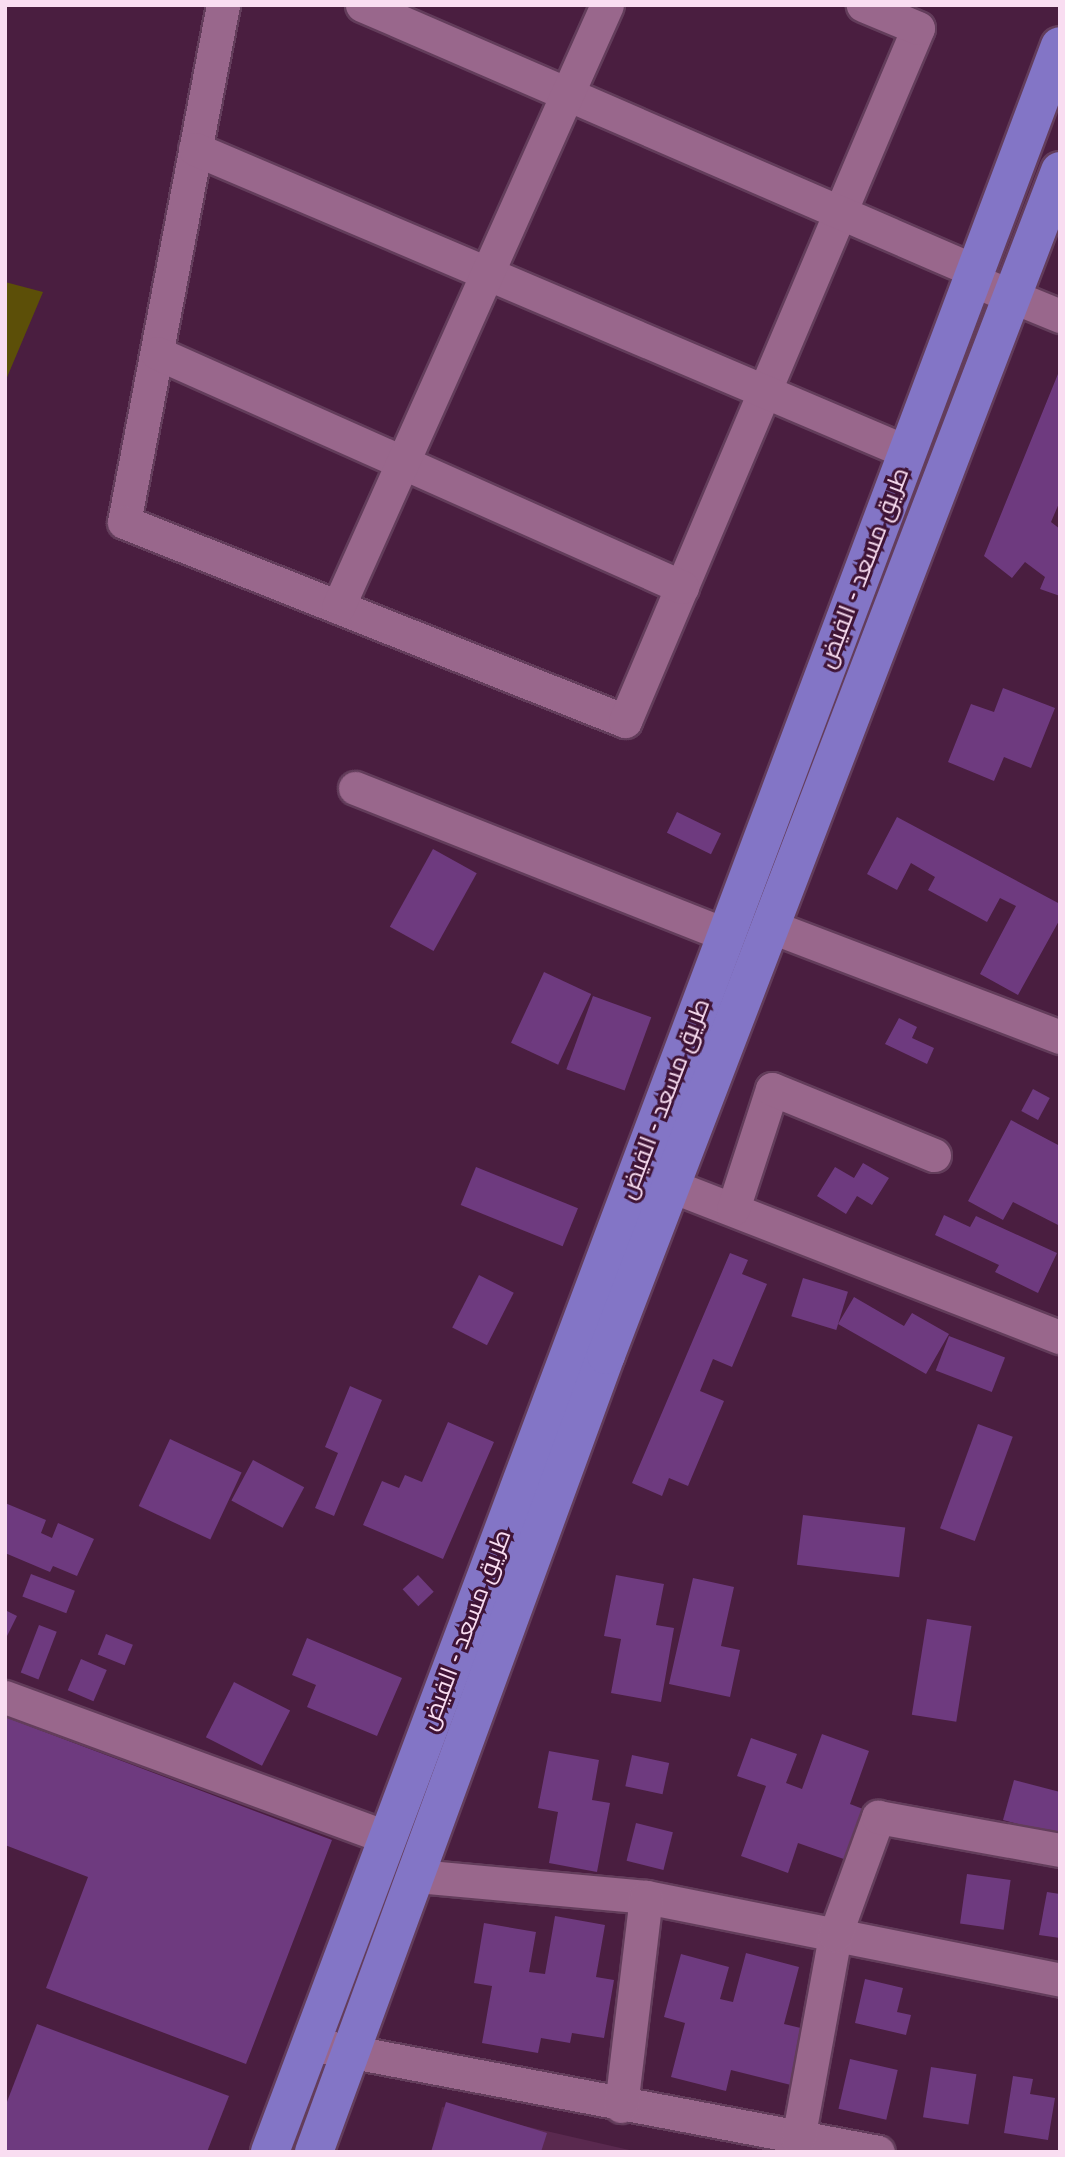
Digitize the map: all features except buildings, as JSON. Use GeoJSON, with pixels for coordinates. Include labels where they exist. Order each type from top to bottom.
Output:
{"type":"FeatureCollection","features":[{"type":"Feature","properties":{"kind":"main road","name":"طريق مسعد - الفيض"},"geometry":{"type":"LineString","coordinates":[[270,2152],[1060,46]]}},
{"type":"Feature","properties":{"kind":"main road","name":"طريق مسعد - الفيض"},"geometry":{"type":"LineString","coordinates":[[314,2152],[672,1186],[1060,171]]}},
{"type":"Feature","properties":{"kind":"street"},"geometry":{"type":"LineString","coordinates":[[223,5],[124,522],[625,721],[918,28],[863,5]]}},
{"type":"Feature","properties":{"kind":"street"},"geometry":{"type":"LineString","coordinates":[[362,5],[840,213],[974,276],[1012,297],[1060,316]]}},
{"type":"Feature","properties":{"kind":"street"},"geometry":{"type":"LineString","coordinates":[[338,607],[607,5]]}},
{"type":"Feature","properties":{"kind":"street"},"geometry":{"type":"LineString","coordinates":[[195,149],[907,452]]}},
{"type":"Feature","properties":{"kind":"street"},"geometry":{"type":"LineString","coordinates":[[157,353],[682,587]]}},
{"type":"Feature","properties":{"kind":"street"},"geometry":{"type":"LineString","coordinates":[[355,788],[726,934]]}},
{"type":"Feature","properties":{"kind":"street"},"geometry":{"type":"LineString","coordinates":[[772,927],[1060,1037]]}},
{"type":"Feature","properties":{"kind":"street"},"geometry":{"type":"LineString","coordinates":[[733,1209],[772,1089],[934,1155]]}},
{"type":"Feature","properties":{"kind":"street"},"geometry":{"type":"LineString","coordinates":[[672,1186],[1060,1337]]}},
{"type":"Feature","properties":{"kind":"street"},"geometry":{"type":"LineString","coordinates":[[5,1697],[388,1838]]}},
{"type":"Feature","properties":{"kind":"street"},"geometry":{"type":"LineString","coordinates":[[798,2139],[835,1935],[878,1817],[1060,1850]]}},
{"type":"Feature","properties":{"kind":"street"},"geometry":{"type":"LineString","coordinates":[[417,1876],[646,1898],[1060,1980]]}},
{"type":"Feature","properties":{"kind":"street"},"geometry":{"type":"LineString","coordinates":[[621,2105],[646,1898]]}},
{"type":"Feature","properties":{"kind":"street"},"geometry":{"type":"LineString","coordinates":[[310,2044],[621,2105],[754,2142],[798,2139],[878,2152]]}},
{"type":"Feature","properties":{"kind":"shaded area"},"geometry":{"type":"Polygon","coordinates":[[[5,282],[43,292],[5,382],[5,282]]]}},
{"type":"Feature","properties":{"kind":"shaded area"},"geometry":{"type":"Polygon","coordinates":[[[442,2107],[638,2152],[432,2152],[442,2107]]]}}]}
